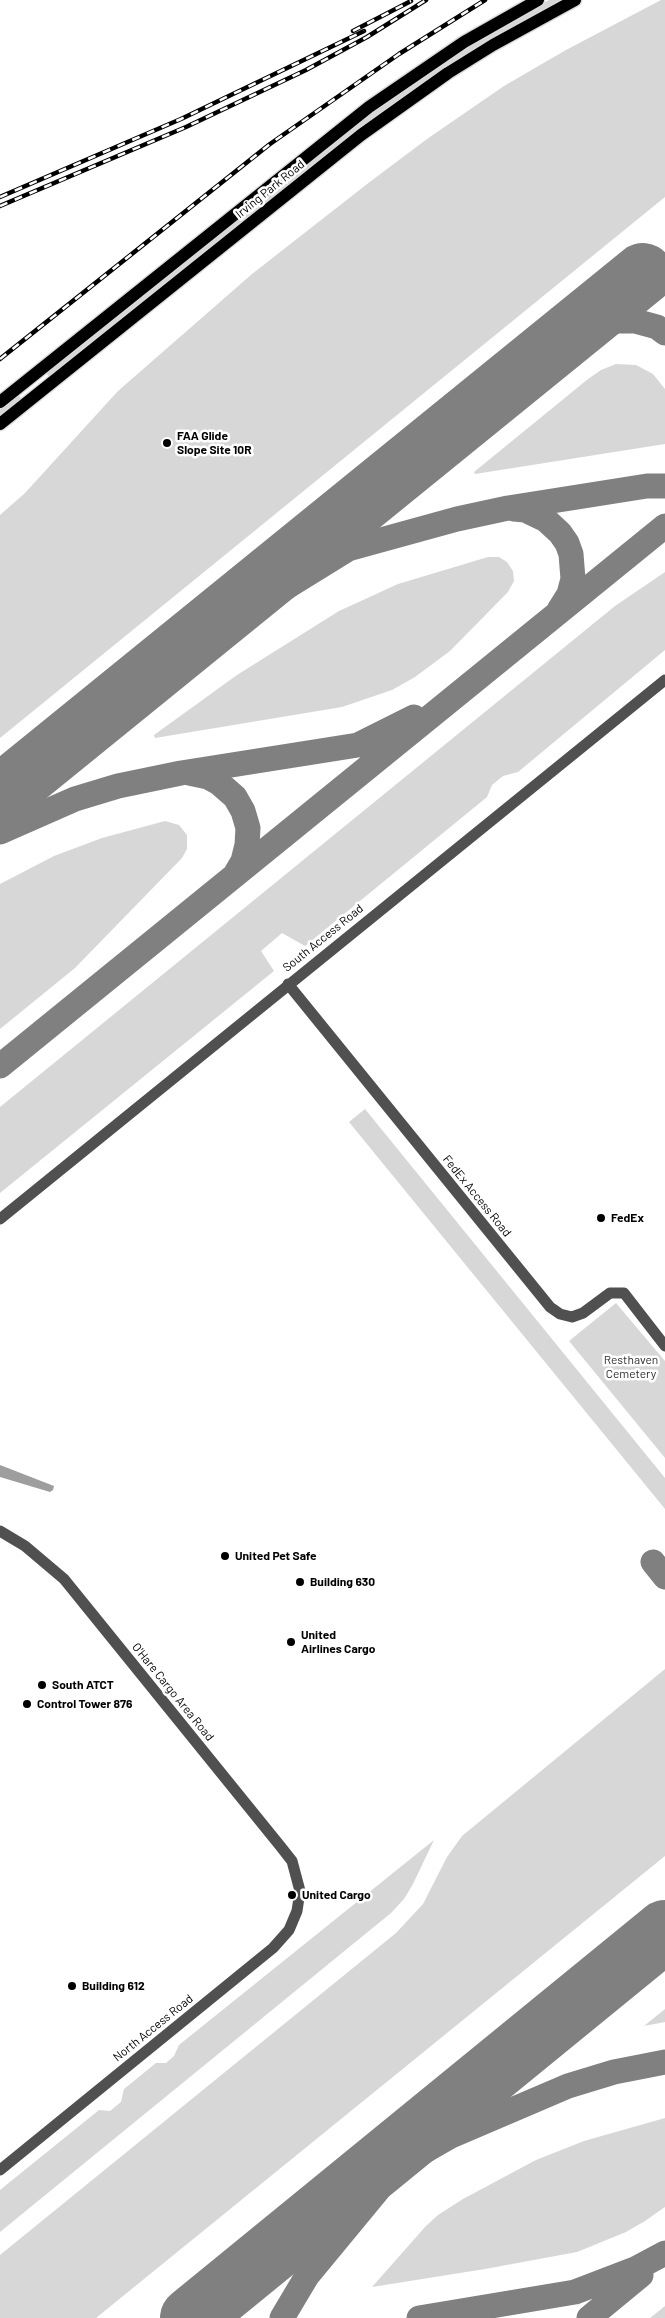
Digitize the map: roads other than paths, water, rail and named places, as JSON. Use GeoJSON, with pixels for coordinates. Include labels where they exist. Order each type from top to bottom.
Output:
{"type":"FeatureCollection","features":[{"type":"Feature","properties":{"kind":"main road","name":"Irving Park Road"},"geometry":{"type":"LineString","coordinates":[[0,402],[369,107],[464,42],[538,0]]}},
{"type":"Feature","properties":{"kind":"main road","name":"Irving Park Road"},"geometry":{"type":"LineString","coordinates":[[0,424],[361,135],[455,68],[575,0]]}},
{"type":"Feature","properties":{"kind":"street","name":"South Access Road"},"geometry":{"type":"LineString","coordinates":[[0,1219],[665,680]]}},
{"type":"Feature","properties":{"kind":"street","name":"FedEx Access Road"},"geometry":{"type":"LineString","coordinates":[[288,984],[550,1307],[560,1314],[572,1316],[583,1313],[610,1293],[624,1293],[665,1346]]}},
{"type":"Feature","properties":{"kind":"street","name":"O'Hare Cargo Area Road"},"geometry":{"type":"LineString","coordinates":[[0,1531],[25,1546],[64,1579],[292,1861],[300,1891]]}},
{"type":"Feature","properties":{"kind":"street","name":"North Access Road"},"geometry":{"type":"LineString","coordinates":[[0,2170],[273,1948],[289,1930],[297,1911],[300,1891]]}},
{"type":"Feature","properties":{"kind":"railway"},"geometry":{"type":"LineString","coordinates":[[0,206],[186,127],[306,70],[367,37],[426,0]]}},
{"type":"Feature","properties":{"kind":"railway"},"geometry":{"type":"LineString","coordinates":[[0,359],[270,144],[399,54],[485,0]]}},
{"type":"Feature","properties":{"kind":"railway"},"geometry":{"type":"LineString","coordinates":[[353,31],[411,1]]}},
{"type":"Feature","properties":{"kind":"railway"},"geometry":{"type":"LineString","coordinates":[[0,197],[181,119],[364,31]]}},
{"type":"Feature","properties":{"kind":"place","name":"FAA Glide Slope Site 10R"},"geometry":{"type":"Point","coordinates":[167,443]}},
{"type":"Feature","properties":{"kind":"place","name":"FedEx"},"geometry":{"type":"Point","coordinates":[601,1218]}},
{"type":"Feature","properties":{"kind":"place","name":"United Pet Safe"},"geometry":{"type":"Point","coordinates":[225,1556]}},
{"type":"Feature","properties":{"kind":"place","name":"Building 630"},"geometry":{"type":"Point","coordinates":[300,1582]}},
{"type":"Feature","properties":{"kind":"place","name":"United Airlines Cargo"},"geometry":{"type":"Point","coordinates":[291,1642]}},
{"type":"Feature","properties":{"kind":"place","name":"South ATCT"},"geometry":{"type":"Point","coordinates":[42,1685]}},
{"type":"Feature","properties":{"kind":"place","name":"Control Tower 876"},"geometry":{"type":"Point","coordinates":[27,1704]}},
{"type":"Feature","properties":{"kind":"place","name":"United Cargo"},"geometry":{"type":"Point","coordinates":[292,1895]}},
{"type":"Feature","properties":{"kind":"place","name":"Building 612"},"geometry":{"type":"Point","coordinates":[72,1986]}},
{"type":"Feature","properties":{"kind":"park label","name":"Resthaven Cemetery"},"geometry":{"type":"Point","coordinates":[631,1367]}}]}
